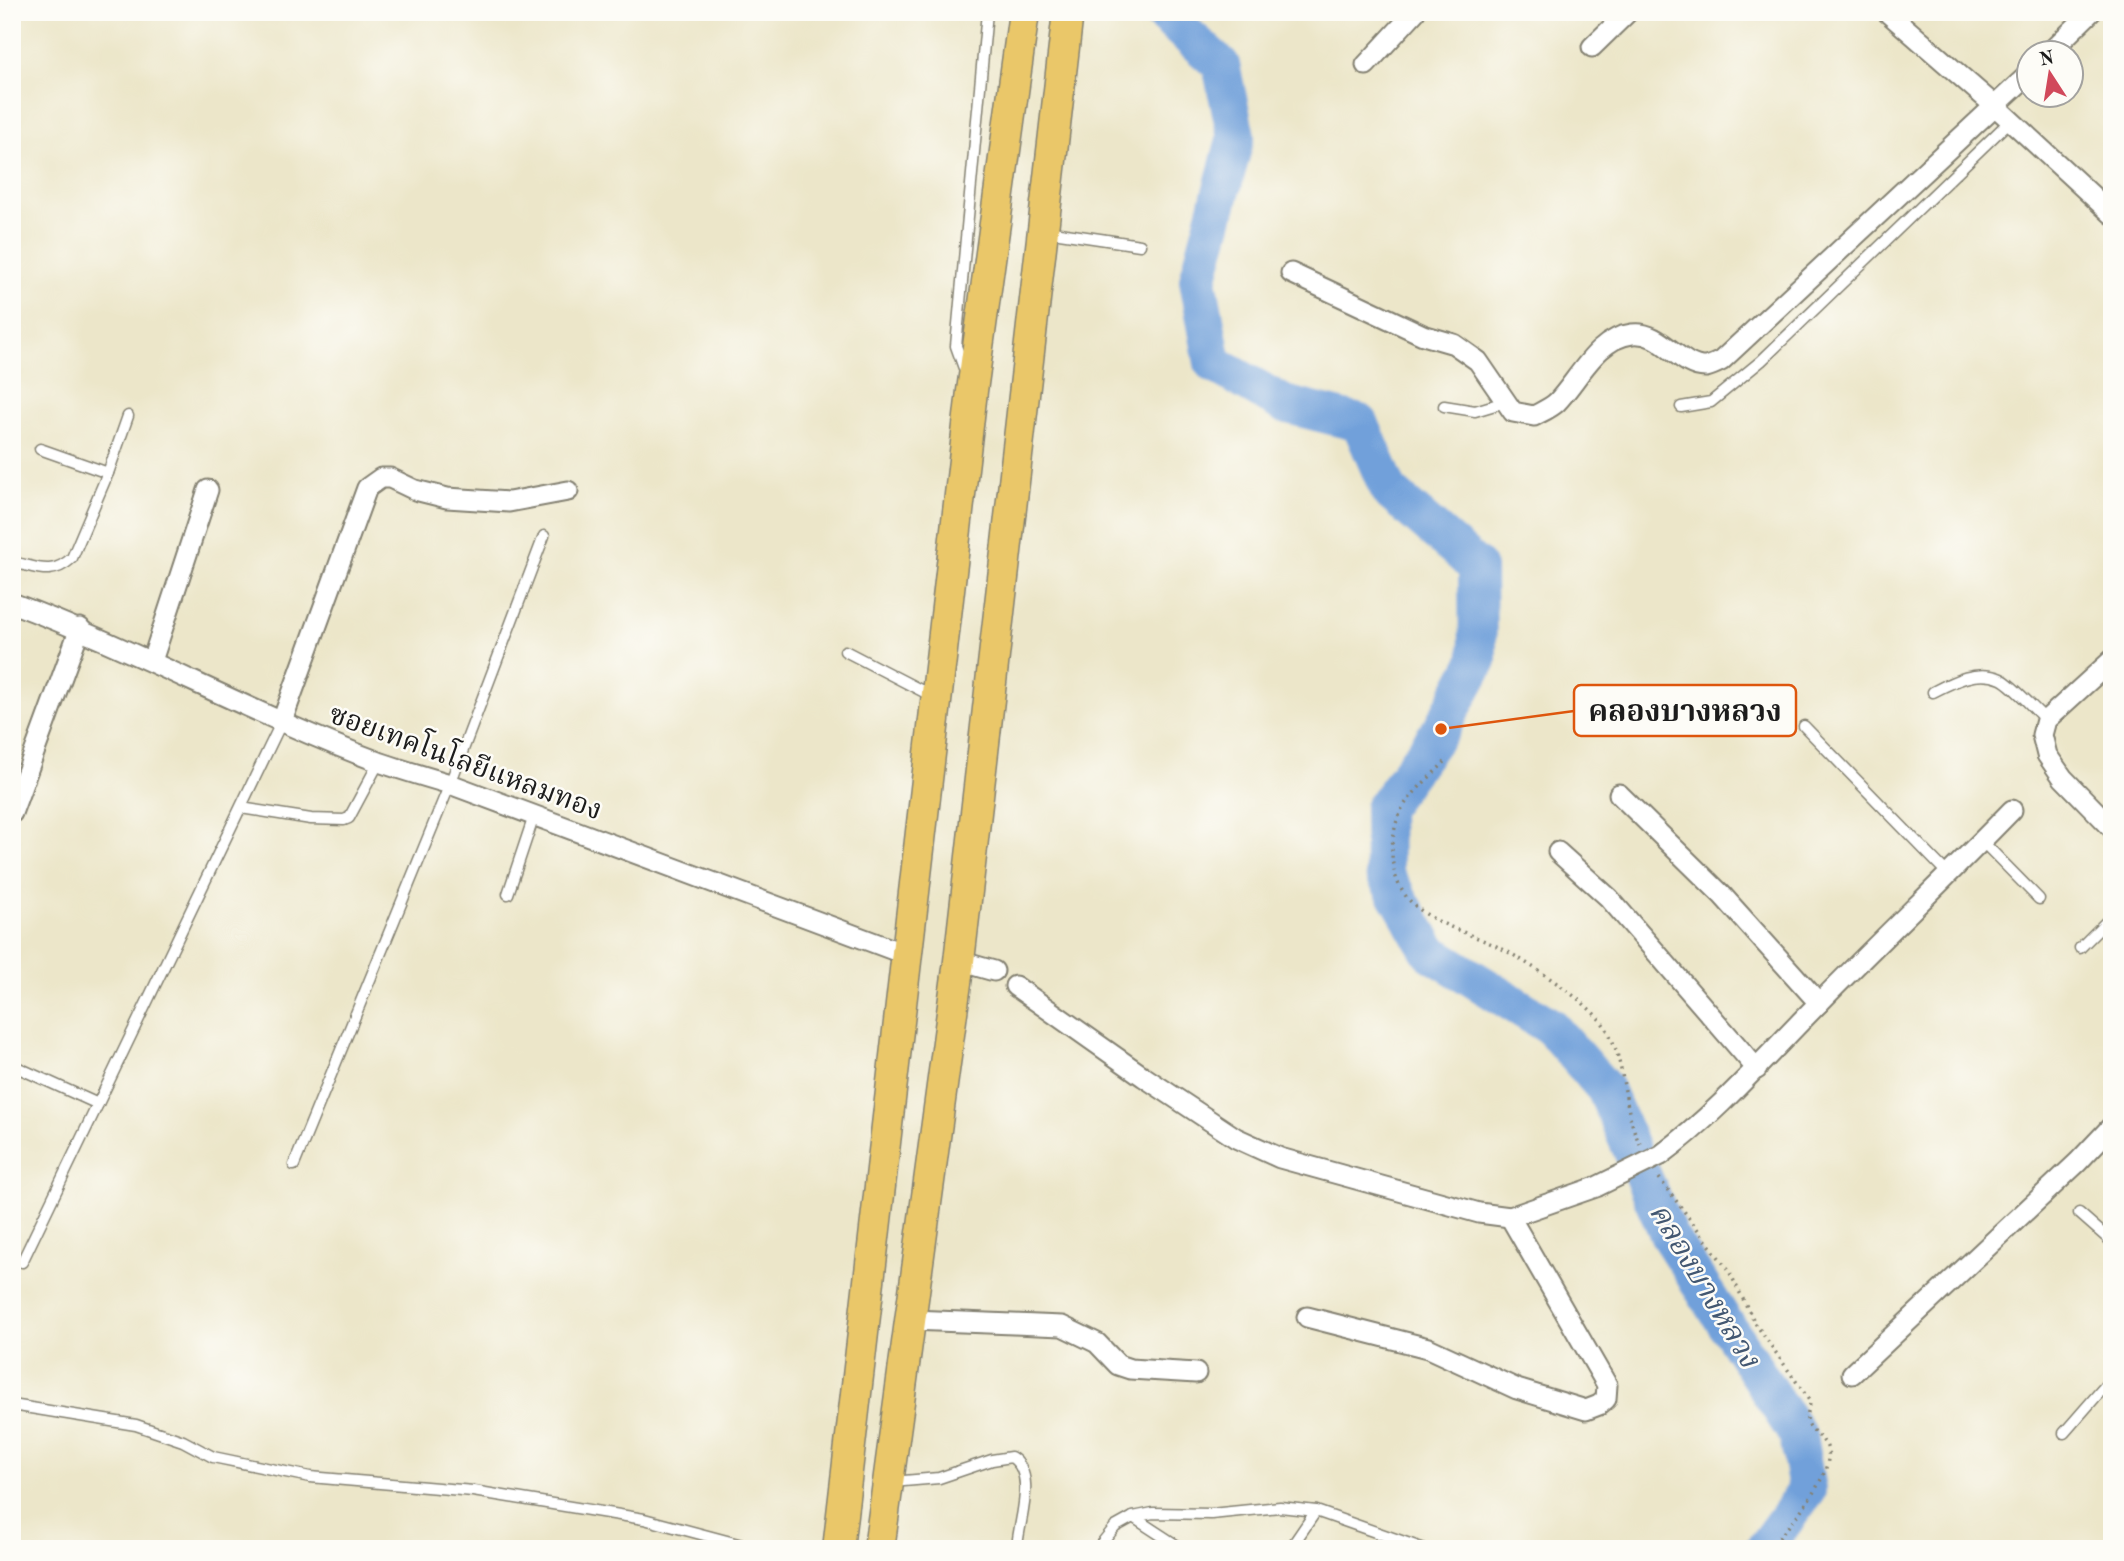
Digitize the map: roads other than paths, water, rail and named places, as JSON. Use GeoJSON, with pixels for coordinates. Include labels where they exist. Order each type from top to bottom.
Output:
{"type":"FeatureCollection","features":[{"type":"Feature","properties":{"kind":"main road"},"geometry":{"type":"LineString","coordinates":[[838,1549],[972,391],[1024,12]]}},
{"type":"Feature","properties":{"kind":"main road"},"geometry":{"type":"LineString","coordinates":[[879,1549],[959,961],[1068,12]]}},
{"type":"Feature","properties":{"kind":"street"},"geometry":{"type":"LineString","coordinates":[[1366,65],[1415,12]]}},
{"type":"Feature","properties":{"kind":"street"},"geometry":{"type":"LineString","coordinates":[[1592,47],[1628,12]]}},
{"type":"Feature","properties":{"kind":"street"},"geometry":{"type":"LineString","coordinates":[[1887,12],[2011,120],[2112,214]]}},
{"type":"Feature","properties":{"kind":"street"},"geometry":{"type":"LineString","coordinates":[[2064,38],[2091,12]]}},
{"type":"Feature","properties":{"kind":"street"},"geometry":{"type":"LineString","coordinates":[[1291,273],[1423,335],[1454,344],[1478,361],[1513,412],[1534,416],[1555,405],[1599,351],[1632,334],[1651,335],[1692,363],[1706,367],[1721,361],[2016,86]]}},
{"type":"Feature","properties":{"kind":"street"},"geometry":{"type":"LineString","coordinates":[[282,721],[367,488],[373,482],[380,478],[390,478],[415,490],[447,498],[509,502],[568,491]]}},
{"type":"Feature","properties":{"kind":"street"},"geometry":{"type":"LineString","coordinates":[[152,661],[208,490]]}},
{"type":"Feature","properties":{"kind":"street","name":"ซอยเทคโนโลยีแหลมทอง"},"geometry":{"type":"LineString","coordinates":[[12,603],[80,628],[282,721],[379,762],[450,784],[907,955]]}},
{"type":"Feature","properties":{"kind":"street"},"geometry":{"type":"LineString","coordinates":[[12,813],[18,781],[80,628]]}},
{"type":"Feature","properties":{"kind":"street"},"geometry":{"type":"LineString","coordinates":[[2112,660],[2046,720],[2042,735],[2047,755],[2063,778],[2112,828]]}},
{"type":"Feature","properties":{"kind":"street"},"geometry":{"type":"LineString","coordinates":[[1619,794],[1722,895],[1818,1003]]}},
{"type":"Feature","properties":{"kind":"street"},"geometry":{"type":"LineString","coordinates":[[1015,986],[1236,1138],[1280,1158],[1479,1213],[1510,1217],[1596,1187],[1654,1160],[1695,1130],[2012,810]]}},
{"type":"Feature","properties":{"kind":"street"},"geometry":{"type":"LineString","coordinates":[[1558,852],[1609,898],[1757,1069]]}},
{"type":"Feature","properties":{"kind":"street"},"geometry":{"type":"LineString","coordinates":[[959,961],[994,971]]}},
{"type":"Feature","properties":{"kind":"street"},"geometry":{"type":"LineString","coordinates":[[1852,1374],[2078,1162],[2112,1126]]}},
{"type":"Feature","properties":{"kind":"street"},"geometry":{"type":"LineString","coordinates":[[1307,1317],[1429,1348],[1529,1393],[1586,1410],[1599,1405],[1606,1399],[1607,1385],[1510,1217]]}},
{"type":"Feature","properties":{"kind":"street"},"geometry":{"type":"LineString","coordinates":[[911,1320],[1062,1326],[1097,1343],[1118,1365],[1130,1369],[1196,1373]]}},
{"type":"Feature","properties":{"kind":"lane"},"geometry":{"type":"LineString","coordinates":[[972,391],[956,346],[987,12]]}},
{"type":"Feature","properties":{"kind":"lane"},"geometry":{"type":"LineString","coordinates":[[1681,407],[1712,402],[1761,361],[2011,120]]}},
{"type":"Feature","properties":{"kind":"lane"},"geometry":{"type":"LineString","coordinates":[[1042,231],[1140,245]]}},
{"type":"Feature","properties":{"kind":"lane"},"geometry":{"type":"LineString","coordinates":[[1444,406],[1475,411],[1505,402]]}},
{"type":"Feature","properties":{"kind":"lane"},"geometry":{"type":"LineString","coordinates":[[12,562],[46,570],[65,564],[72,558],[108,473],[128,416]]}},
{"type":"Feature","properties":{"kind":"lane"},"geometry":{"type":"LineString","coordinates":[[40,449],[108,473]]}},
{"type":"Feature","properties":{"kind":"lane"},"geometry":{"type":"LineString","coordinates":[[294,1165],[450,784],[544,536]]}},
{"type":"Feature","properties":{"kind":"lane"},"geometry":{"type":"LineString","coordinates":[[845,651],[937,699]]}},
{"type":"Feature","properties":{"kind":"lane"},"geometry":{"type":"LineString","coordinates":[[1933,692],[1957,679],[1981,675],[2003,679],[2046,720]]}},
{"type":"Feature","properties":{"kind":"lane"},"geometry":{"type":"LineString","coordinates":[[22,1262],[282,721]]}},
{"type":"Feature","properties":{"kind":"lane"},"geometry":{"type":"LineString","coordinates":[[1804,726],[1949,875]]}},
{"type":"Feature","properties":{"kind":"lane"},"geometry":{"type":"LineString","coordinates":[[241,808],[311,819],[344,820],[349,818],[379,762]]}},
{"type":"Feature","properties":{"kind":"lane"},"geometry":{"type":"LineString","coordinates":[[508,894],[534,816]]}},
{"type":"Feature","properties":{"kind":"lane"},"geometry":{"type":"LineString","coordinates":[[1982,841],[2039,899]]}},
{"type":"Feature","properties":{"kind":"lane"},"geometry":{"type":"LineString","coordinates":[[2080,948],[2112,916]]}},
{"type":"Feature","properties":{"kind":"lane"},"geometry":{"type":"LineString","coordinates":[[12,1065],[98,1104]]}},
{"type":"Feature","properties":{"kind":"lane"},"geometry":{"type":"LineString","coordinates":[[2079,1213],[2112,1242]]}},
{"type":"Feature","properties":{"kind":"lane"},"geometry":{"type":"LineString","coordinates":[[2064,1433],[2112,1378]]}},
{"type":"Feature","properties":{"kind":"lane"},"geometry":{"type":"LineString","coordinates":[[12,1405],[136,1425],[183,1441],[213,1457],[310,1477],[473,1490],[644,1519],[757,1549]]}},
{"type":"Feature","properties":{"kind":"lane"},"geometry":{"type":"LineString","coordinates":[[888,1482],[939,1478],[992,1460],[1011,1457],[1020,1464],[1025,1485],[1018,1539]]}},
{"type":"Feature","properties":{"kind":"lane"},"geometry":{"type":"LineString","coordinates":[[1097,1549],[1115,1527],[1133,1517],[1153,1513],[1211,1514],[1280,1507],[1316,1511],[1424,1549]]}},
{"type":"Feature","properties":{"kind":"lane"},"geometry":{"type":"LineString","coordinates":[[1290,1549],[1316,1511]]}},
{"type":"Feature","properties":{"kind":"lane"},"geometry":{"type":"LineString","coordinates":[[1133,1517],[1182,1549]]}},
{"type":"Feature","properties":{"kind":"waterway","name":"คลองบางหลวง"},"geometry":{"type":"LineString","coordinates":[[1161,12],[1221,65],[1236,136],[1198,280],[1213,363],[1284,404],[1360,423],[1389,491],[1477,567],[1478,660],[1441,729],[1383,809],[1384,873],[1430,952],[1551,1027],[1605,1089],[1669,1236],[1798,1436],[1807,1490],[1764,1549]]}},
{"type":"Feature","properties":{"kind":"place","name":"คลองบางหลวง"},"geometry":{"type":"Point","coordinates":[1441,729]}}]}
